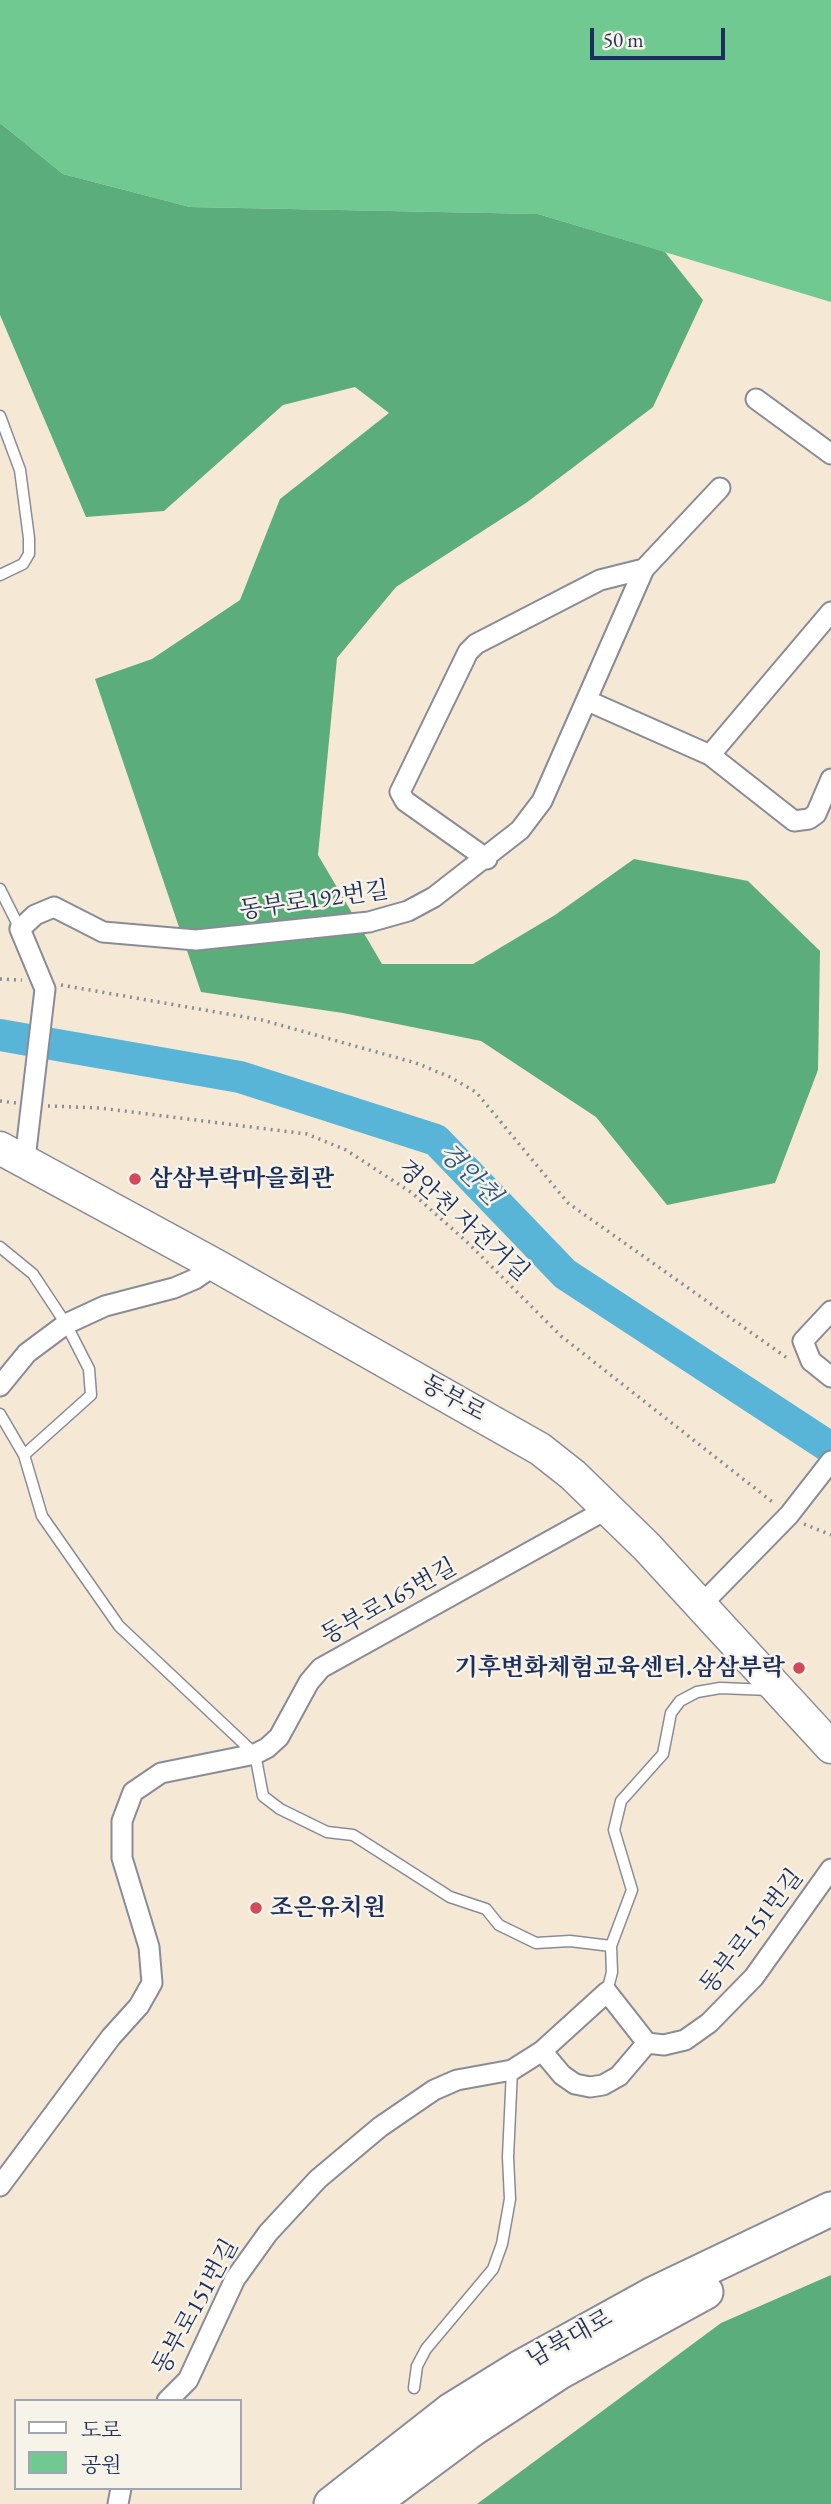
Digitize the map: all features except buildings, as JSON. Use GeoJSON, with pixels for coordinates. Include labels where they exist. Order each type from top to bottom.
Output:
{"type":"FeatureCollection","features":[{"type":"Feature","properties":{"kind":"highway","name":"남북대로"},"geometry":{"type":"LineString","coordinates":[[331,2504],[451,2410],[519,2368],[653,2294],[831,2209]]}},
{"type":"Feature","properties":{"kind":"highway","name":"남북대로"},"geometry":{"type":"LineString","coordinates":[[372,2504],[473,2430],[560,2372],[705,2292],[831,2233]]}},
{"type":"Feature","properties":{"kind":"main road","name":"동부로"},"geometry":{"type":"LineString","coordinates":[[13,1147],[540,1449],[609,1508],[705,1602],[831,1747]]}},
{"type":"Feature","properties":{"kind":"main road"},"geometry":{"type":"LineString","coordinates":[[13,1147],[541,1438],[617,1500],[705,1602],[831,1725]]}},
{"type":"Feature","properties":{"kind":"street"},"geometry":{"type":"LineString","coordinates":[[756,399],[831,454]]}},
{"type":"Feature","properties":{"kind":"street","name":"동부로192번길"},"geometry":{"type":"LineString","coordinates":[[20,929],[44,909],[54,907],[103,932],[196,940],[369,922],[408,911],[434,897],[487,859],[520,830],[542,801],[644,569],[720,488]]}},
{"type":"Feature","properties":{"kind":"street"},"geometry":{"type":"LineString","coordinates":[[487,859],[405,801],[400,792],[468,652],[476,644],[600,580],[644,569]]}},
{"type":"Feature","properties":{"kind":"street"},"geometry":{"type":"LineString","coordinates":[[710,755],[831,612]]}},
{"type":"Feature","properties":{"kind":"street"},"geometry":{"type":"LineString","coordinates":[[588,701],[710,755],[794,821],[809,819],[816,814],[831,779]]}},
{"type":"Feature","properties":{"kind":"street"},"geometry":{"type":"LineString","coordinates":[[13,1147],[32,1105],[43,985],[20,929]]}},
{"type":"Feature","properties":{"kind":"street"},"geometry":{"type":"LineString","coordinates":[[0,1387],[27,1353],[66,1324],[105,1306],[174,1288],[195,1279],[215,1265]]}},
{"type":"Feature","properties":{"kind":"street"},"geometry":{"type":"LineString","coordinates":[[831,1311],[803,1341],[811,1360],[831,1377]]}},
{"type":"Feature","properties":{"kind":"street"},"geometry":{"type":"LineString","coordinates":[[705,1602],[794,1510],[831,1461]]}},
{"type":"Feature","properties":{"kind":"street","name":"동부로165번길"},"geometry":{"type":"LineString","coordinates":[[0,2186],[111,2037],[139,2006],[152,1983],[149,1947],[122,1857],[122,1821],[133,1792],[161,1773],[255,1754],[279,1737],[309,1682],[321,1668],[609,1508]]}},
{"type":"Feature","properties":{"kind":"street","name":"동부로151번길"},"geometry":{"type":"LineString","coordinates":[[647,2043],[664,2045],[685,2040],[709,2023],[754,1977],[831,1870]]}},
{"type":"Feature","properties":{"kind":"street"},"geometry":{"type":"LineString","coordinates":[[542,2051],[562,2076],[575,2084],[590,2087],[603,2085],[619,2076],[647,2043],[607,1992]]}},
{"type":"Feature","properties":{"kind":"street","name":"동부로151번길"},"geometry":{"type":"LineString","coordinates":[[169,2399],[188,2380],[235,2279],[268,2233],[318,2179],[380,2127],[434,2090],[457,2080],[512,2070],[542,2051],[607,1992]]}},
{"type":"Feature","properties":{"kind":"lane"},"geometry":{"type":"LineString","coordinates":[[0,416],[20,470],[29,554],[23,564],[0,575]]}},
{"type":"Feature","properties":{"kind":"lane"},"geometry":{"type":"LineString","coordinates":[[0,889],[20,929]]}},
{"type":"Feature","properties":{"kind":"lane"},"geometry":{"type":"LineString","coordinates":[[0,1247],[33,1274],[66,1324],[89,1369],[90,1395],[24,1455]]}},
{"type":"Feature","properties":{"kind":"lane"},"geometry":{"type":"LineString","coordinates":[[0,1414],[24,1455],[42,1516],[119,1626],[255,1754],[263,1796],[280,1809],[327,1832],[353,1835],[450,1897],[486,1909],[499,1925],[536,1943],[570,1941],[611,1946]]}},
{"type":"Feature","properties":{"kind":"lane"},"geometry":{"type":"LineString","coordinates":[[607,1992],[612,1972],[611,1946],[632,1890],[616,1842],[615,1815],[632,1785],[663,1754],[671,1713],[680,1701],[697,1692],[720,1688],[781,1691]]}},
{"type":"Feature","properties":{"kind":"lane"},"geometry":{"type":"LineString","coordinates":[[414,2388],[417,2366],[426,2349],[492,2269],[502,2244],[510,2199],[508,2157],[512,2070]]}},
{"type":"Feature","properties":{"kind":"path"},"geometry":{"type":"LineString","coordinates":[[0,979],[262,1020],[416,1063],[450,1077],[475,1093],[493,1111],[568,1203],[792,1361]]}},
{"type":"Feature","properties":{"kind":"path","name":"경안천 자전거길"},"geometry":{"type":"LineString","coordinates":[[0,1101],[100,1108],[307,1134],[346,1150],[412,1193],[466,1241],[561,1336],[831,1535]]}},
{"type":"Feature","properties":{"kind":"green space"},"geometry":{"type":"Polygon","coordinates":[[[0,0],[831,0],[831,302],[538,214],[190,207],[63,174],[0,123],[0,0]]]}},
{"type":"Feature","properties":{"kind":"green space"},"geometry":{"type":"Polygon","coordinates":[[[0,123],[63,174],[190,207],[538,214],[665,252],[703,300],[653,407],[526,503],[396,587],[337,658],[318,855],[382,964],[473,964],[555,915],[634,859],[748,881],[820,951],[818,1070],[775,1183],[667,1205],[596,1117],[481,1041],[343,1013],[201,992],[95,679],[152,659],[240,600],[280,499],[389,413],[355,387],[283,405],[164,511],[86,517],[0,315],[0,123]]]}},
{"type":"Feature","properties":{"kind":"green space"},"geometry":{"type":"Polygon","coordinates":[[[831,2275],[831,2504],[477,2504],[721,2323],[831,2275]]]}},
{"type":"Feature","properties":{"kind":"waterway","name":"경안천"},"geometry":{"type":"LineString","coordinates":[[0,1035],[240,1077],[436,1140],[565,1274],[831,1448]]}},
{"type":"Feature","properties":{"kind":"place","name":"삼삼부락마을회관"},"geometry":{"type":"Point","coordinates":[135,1179]}},
{"type":"Feature","properties":{"kind":"place","name":"기후변화체험교육센터.삼삼부락"},"geometry":{"type":"Point","coordinates":[799,1668]}},
{"type":"Feature","properties":{"kind":"place","name":"조은유치원"},"geometry":{"type":"Point","coordinates":[256,1908]}}]}
